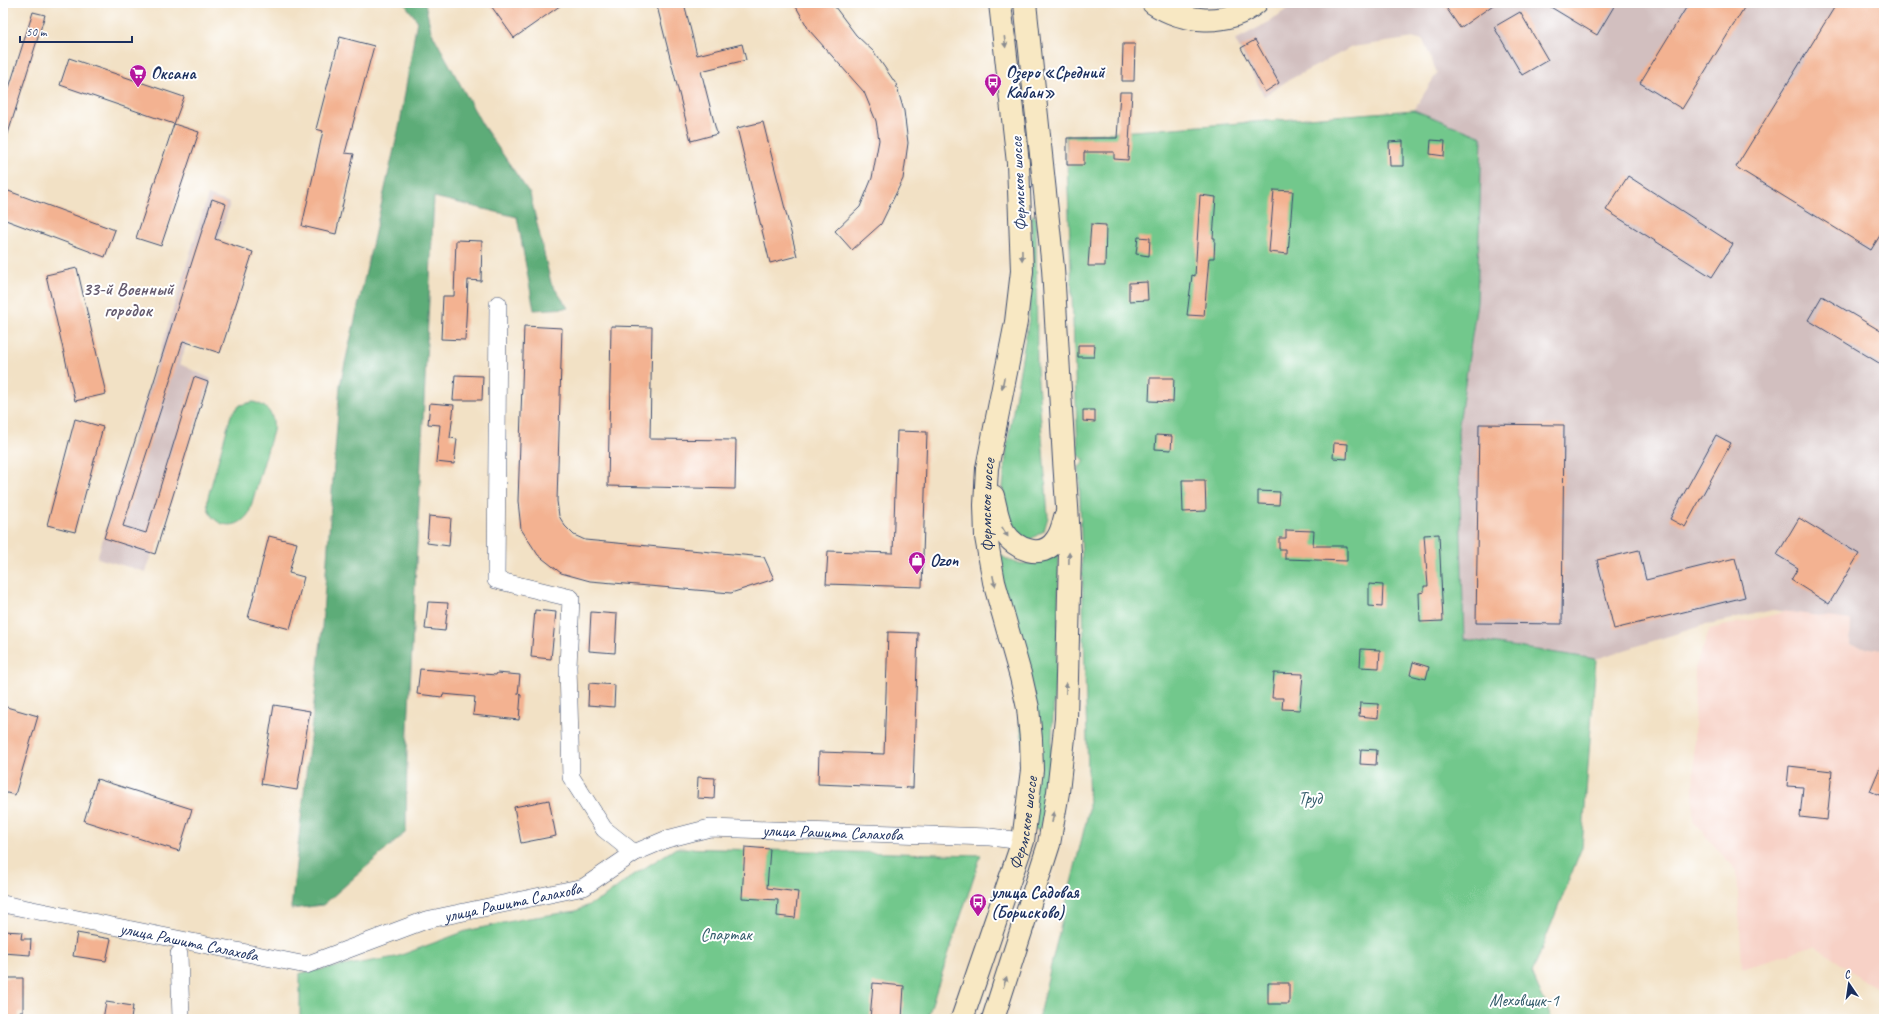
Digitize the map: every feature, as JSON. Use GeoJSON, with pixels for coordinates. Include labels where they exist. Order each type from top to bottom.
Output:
{"type":"FeatureCollection","features":[{"type":"Feature","properties":{"kind":"main road","name":"Фермское шоссе"},"geometry":{"type":"LineString","coordinates":[[962,1019],[1023,841],[1031,776],[1031,739],[1028,708],[1021,677],[994,582],[986,537],[985,504],[987,468],[1016,322],[1022,271],[1018,163],[1000,3]]}},
{"type":"Feature","properties":{"kind":"main road"},"geometry":{"type":"LineString","coordinates":[[1153,3],[1167,12],[1186,19],[1204,20],[1229,17],[1256,3]]}},
{"type":"Feature","properties":{"kind":"main road","name":"Фермское шоссе"},"geometry":{"type":"LineString","coordinates":[[993,1019],[1049,844],[1058,792],[1066,719],[1070,553],[1054,268],[1024,8]]}},
{"type":"Feature","properties":{"kind":"main road"},"geometry":{"type":"LineString","coordinates":[[987,468],[998,518],[1004,532],[1014,544],[1025,551],[1037,551],[1047,548],[1056,541],[1061,530],[1067,507]]}},
{"type":"Feature","properties":{"kind":"main road"},"geometry":{"type":"LineString","coordinates":[[1023,841],[1049,844]]}},
{"type":"Feature","properties":{"kind":"street"},"geometry":{"type":"LineString","coordinates":[[498,304],[496,580],[570,598],[568,667],[571,776],[604,828],[634,853]]}},
{"type":"Feature","properties":{"kind":"street","name":"улица Рашита Салахова"},"geometry":{"type":"LineString","coordinates":[[3,904],[306,965],[426,920],[584,887],[634,853],[667,839],[710,828],[990,837],[1023,841]]}},
{"type":"Feature","properties":{"kind":"street"},"geometry":{"type":"LineString","coordinates":[[179,954],[181,1019]]}},
{"type":"Feature","properties":{"kind":"shaded area"},"geometry":{"type":"Polygon","coordinates":[[[1295,3],[1884,3],[1884,650],[1850,645],[1851,620],[1773,610],[1704,625],[1596,659],[1464,640],[1458,431],[1477,302],[1482,138],[1414,110],[1437,73],[1423,40],[1415,38],[1352,47],[1287,81],[1264,96],[1235,40],[1269,22],[1295,3]]]}},
{"type":"Feature","properties":{"kind":"shaded area"},"geometry":{"type":"Polygon","coordinates":[[[208,195],[230,203],[180,364],[211,379],[146,572],[97,558],[208,195]]]}},
{"type":"Feature","properties":{"kind":"shaded area"},"geometry":{"type":"Polygon","coordinates":[[[1797,607],[1851,620],[1850,645],[1884,650],[1884,994],[1815,946],[1742,968],[1737,872],[1693,821],[1695,668],[1710,629],[1774,615],[1797,607]]]}},
{"type":"Feature","properties":{"kind":"green space"},"geometry":{"type":"Polygon","coordinates":[[[404,3],[425,3],[431,31],[482,124],[530,194],[551,283],[568,308],[534,310],[517,217],[434,197],[407,749],[406,832],[323,905],[291,909],[321,640],[340,385],[400,123],[417,20],[404,3]]]}},
{"type":"Feature","properties":{"kind":"green space","name":"Труд"},"geometry":{"type":"Polygon","coordinates":[[[1414,110],[1482,137],[1477,302],[1458,431],[1464,639],[1596,659],[1582,847],[1532,973],[1552,1019],[1038,1019],[1089,809],[1079,467],[1085,461],[1078,454],[1066,136],[1414,110]]]}},
{"type":"Feature","properties":{"kind":"green space"},"geometry":{"type":"Polygon","coordinates":[[[1033,214],[1036,218],[1037,368],[1048,517],[1044,531],[1029,540],[1017,537],[1004,514],[1003,487],[1007,446],[1029,318],[1032,251],[1031,219],[1033,214]]]}},
{"type":"Feature","properties":{"kind":"green space"},"geometry":{"type":"Polygon","coordinates":[[[253,402],[263,406],[272,416],[273,431],[249,513],[243,520],[236,524],[229,525],[215,520],[210,514],[208,497],[231,415],[240,405],[253,402]]]}},
{"type":"Feature","properties":{"kind":"green space"},"geometry":{"type":"Polygon","coordinates":[[[1059,548],[1058,629],[1049,790],[1039,830],[1034,829],[998,553],[1006,559],[1022,564],[1045,558],[1059,548]]]}},
{"type":"Feature","properties":{"kind":"green space","name":"Спартак"},"geometry":{"type":"Polygon","coordinates":[[[676,848],[981,855],[927,1019],[300,1019],[300,973],[396,957],[466,931],[522,919],[576,911],[603,898],[632,876],[676,848]]]}},
{"type":"Feature","properties":{"kind":"building"},"geometry":{"type":"Polygon","coordinates":[[[489,3],[564,3],[514,38],[489,3]]]}},
{"type":"Feature","properties":{"kind":"building"},"geometry":{"type":"Polygon","coordinates":[[[671,3],[684,3],[697,55],[742,44],[746,60],[701,71],[717,134],[691,141],[657,6],[671,3]]]}},
{"type":"Feature","properties":{"kind":"building"},"geometry":{"type":"Polygon","coordinates":[[[794,3],[832,3],[856,35],[874,52],[896,84],[904,111],[908,143],[903,179],[881,224],[852,250],[835,231],[860,207],[872,178],[879,140],[876,121],[864,92],[809,30],[794,3]]]}},
{"type":"Feature","properties":{"kind":"building"},"geometry":{"type":"Polygon","coordinates":[[[1443,3],[1496,3],[1460,28],[1443,3]]]}},
{"type":"Feature","properties":{"kind":"building"},"geometry":{"type":"Polygon","coordinates":[[[1544,3],[1616,3],[1597,35],[1544,3]]]}},
{"type":"Feature","properties":{"kind":"building"},"geometry":{"type":"Polygon","coordinates":[[[1689,3],[1747,3],[1682,109],[1640,83],[1689,3]]]}},
{"type":"Feature","properties":{"kind":"building"},"geometry":{"type":"Polygon","coordinates":[[[1837,3],[1884,3],[1884,229],[1871,250],[1736,167],[1837,3]]]}},
{"type":"Feature","properties":{"kind":"building"},"geometry":{"type":"Polygon","coordinates":[[[33,12],[45,15],[6,140],[3,140],[3,107],[33,12]]]}},
{"type":"Feature","properties":{"kind":"building"},"geometry":{"type":"Polygon","coordinates":[[[1520,12],[1548,60],[1522,75],[1494,27],[1520,12]]]}},
{"type":"Feature","properties":{"kind":"building"},"geometry":{"type":"Polygon","coordinates":[[[340,37],[374,46],[345,153],[354,154],[336,234],[302,226],[323,131],[316,129],[340,37]]]}},
{"type":"Feature","properties":{"kind":"building"},"geometry":{"type":"Polygon","coordinates":[[[1255,40],[1279,83],[1265,92],[1241,48],[1255,40]]]}},
{"type":"Feature","properties":{"kind":"building"},"geometry":{"type":"Polygon","coordinates":[[[1123,44],[1135,44],[1134,81],[1122,81],[1123,44]]]}},
{"type":"Feature","properties":{"kind":"building"},"geometry":{"type":"Polygon","coordinates":[[[69,58],[184,97],[174,124],[60,85],[69,58]]]}},
{"type":"Feature","properties":{"kind":"building"},"geometry":{"type":"Polygon","coordinates":[[[1120,92],[1132,92],[1128,160],[1114,159],[1114,152],[1084,152],[1084,165],[1067,165],[1067,138],[1117,138],[1120,92]]]}},
{"type":"Feature","properties":{"kind":"building"},"geometry":{"type":"Polygon","coordinates":[[[763,122],[797,256],[770,263],[737,128],[763,122]]]}},
{"type":"Feature","properties":{"kind":"building"},"geometry":{"type":"Polygon","coordinates":[[[174,124],[199,132],[161,246],[136,238],[174,124]]]}},
{"type":"Feature","properties":{"kind":"building"},"geometry":{"type":"Polygon","coordinates":[[[1431,140],[1445,141],[1444,156],[1430,154],[1431,140]]]}},
{"type":"Feature","properties":{"kind":"building"},"geometry":{"type":"Polygon","coordinates":[[[1403,141],[1403,166],[1390,166],[1389,142],[1403,141]]]}},
{"type":"Feature","properties":{"kind":"building"},"geometry":{"type":"Polygon","coordinates":[[[1628,176],[1733,244],[1712,277],[1606,210],[1628,176]]]}},
{"type":"Feature","properties":{"kind":"building"},"geometry":{"type":"Polygon","coordinates":[[[3,189],[115,230],[105,257],[3,219],[3,189]]]}},
{"type":"Feature","properties":{"kind":"building"},"geometry":{"type":"Polygon","coordinates":[[[1274,190],[1293,191],[1288,254],[1269,252],[1274,190]]]}},
{"type":"Feature","properties":{"kind":"building"},"geometry":{"type":"Polygon","coordinates":[[[1200,195],[1216,197],[1213,238],[1215,238],[1214,258],[1209,258],[1204,316],[1187,315],[1192,275],[1195,276],[1200,195]]]}},
{"type":"Feature","properties":{"kind":"building"},"geometry":{"type":"Polygon","coordinates":[[[212,199],[226,204],[215,239],[253,252],[220,353],[183,341],[123,526],[146,533],[194,377],[208,382],[155,554],[104,538],[212,199]]]}},
{"type":"Feature","properties":{"kind":"building"},"geometry":{"type":"Polygon","coordinates":[[[1091,224],[1106,225],[1105,266],[1088,266],[1091,224]]]}},
{"type":"Feature","properties":{"kind":"building"},"geometry":{"type":"Polygon","coordinates":[[[1138,237],[1150,238],[1149,256],[1136,254],[1138,237]]]}},
{"type":"Feature","properties":{"kind":"building"},"geometry":{"type":"Polygon","coordinates":[[[456,240],[482,241],[481,281],[468,280],[465,340],[441,339],[443,296],[454,296],[456,240]]]}},
{"type":"Feature","properties":{"kind":"building"},"geometry":{"type":"Polygon","coordinates":[[[77,268],[106,394],[75,401],[46,275],[77,268]]]}},
{"type":"Feature","properties":{"kind":"building"},"geometry":{"type":"Polygon","coordinates":[[[1147,282],[1148,300],[1129,301],[1129,283],[1147,282]]]}},
{"type":"Feature","properties":{"kind":"building"},"geometry":{"type":"Polygon","coordinates":[[[1822,296],[1884,333],[1884,366],[1808,320],[1822,296]]]}},
{"type":"Feature","properties":{"kind":"building"},"geometry":{"type":"Polygon","coordinates":[[[524,326],[562,328],[557,501],[559,516],[565,526],[574,535],[585,540],[764,557],[774,579],[731,593],[590,581],[561,573],[538,555],[521,529],[518,501],[524,326]]]}},
{"type":"Feature","properties":{"kind":"building"},"geometry":{"type":"Polygon","coordinates":[[[611,326],[652,327],[650,439],[736,440],[735,489],[608,486],[611,326]]]}},
{"type":"Feature","properties":{"kind":"building"},"geometry":{"type":"Polygon","coordinates":[[[1078,345],[1095,345],[1094,357],[1078,357],[1078,345]]]}},
{"type":"Feature","properties":{"kind":"building"},"geometry":{"type":"Polygon","coordinates":[[[455,375],[483,376],[482,400],[453,400],[455,375]]]}},
{"type":"Feature","properties":{"kind":"building"},"geometry":{"type":"Polygon","coordinates":[[[1150,378],[1174,378],[1173,402],[1149,401],[1150,378]]]}},
{"type":"Feature","properties":{"kind":"building"},"geometry":{"type":"Polygon","coordinates":[[[430,403],[454,405],[450,438],[457,439],[454,464],[436,462],[440,425],[428,424],[430,403]]]}},
{"type":"Feature","properties":{"kind":"building"},"geometry":{"type":"Polygon","coordinates":[[[1083,410],[1095,410],[1095,422],[1083,421],[1083,410]]]}},
{"type":"Feature","properties":{"kind":"building"},"geometry":{"type":"Polygon","coordinates":[[[75,419],[103,427],[75,532],[47,525],[75,419]]]}},
{"type":"Feature","properties":{"kind":"building"},"geometry":{"type":"Polygon","coordinates":[[[1479,424],[1564,425],[1562,624],[1476,623],[1479,424]]]}},
{"type":"Feature","properties":{"kind":"building"},"geometry":{"type":"Polygon","coordinates":[[[897,431],[927,432],[922,587],[826,584],[828,551],[893,553],[897,431]]]}},
{"type":"Feature","properties":{"kind":"building"},"geometry":{"type":"Polygon","coordinates":[[[1156,435],[1172,436],[1171,450],[1155,449],[1156,435]]]}},
{"type":"Feature","properties":{"kind":"building"},"geometry":{"type":"Polygon","coordinates":[[[1716,435],[1731,443],[1685,527],[1670,519],[1716,435]]]}},
{"type":"Feature","properties":{"kind":"building"},"geometry":{"type":"Polygon","coordinates":[[[1334,443],[1348,444],[1347,459],[1333,458],[1334,443]]]}},
{"type":"Feature","properties":{"kind":"building"},"geometry":{"type":"Polygon","coordinates":[[[1182,480],[1205,480],[1206,511],[1183,512],[1182,480]]]}},
{"type":"Feature","properties":{"kind":"building"},"geometry":{"type":"Polygon","coordinates":[[[1258,491],[1280,492],[1279,505],[1258,504],[1258,491]]]}},
{"type":"Feature","properties":{"kind":"building"},"geometry":{"type":"Polygon","coordinates":[[[429,516],[451,518],[449,546],[427,543],[429,516]]]}},
{"type":"Feature","properties":{"kind":"building"},"geometry":{"type":"Polygon","coordinates":[[[1799,518],[1859,554],[1829,604],[1791,580],[1798,568],[1777,555],[1799,518]]]}},
{"type":"Feature","properties":{"kind":"building"},"geometry":{"type":"Polygon","coordinates":[[[1286,530],[1314,531],[1313,546],[1347,546],[1347,561],[1285,559],[1285,549],[1279,549],[1279,538],[1286,538],[1286,530]]]}},
{"type":"Feature","properties":{"kind":"building"},"geometry":{"type":"Polygon","coordinates":[[[1439,534],[1443,621],[1420,622],[1419,593],[1424,592],[1424,586],[1428,586],[1424,535],[1439,534]]]}},
{"type":"Feature","properties":{"kind":"building"},"geometry":{"type":"Polygon","coordinates":[[[269,536],[297,543],[289,573],[304,577],[290,629],[248,618],[269,536]]]}},
{"type":"Feature","properties":{"kind":"building"},"geometry":{"type":"Polygon","coordinates":[[[1639,550],[1646,580],[1735,558],[1745,597],[1614,629],[1597,560],[1639,550]]]}},
{"type":"Feature","properties":{"kind":"building"},"geometry":{"type":"Polygon","coordinates":[[[1369,584],[1383,585],[1382,607],[1369,606],[1369,584]]]}},
{"type":"Feature","properties":{"kind":"building"},"geometry":{"type":"Polygon","coordinates":[[[428,602],[448,603],[445,631],[425,629],[428,602]]]}},
{"type":"Feature","properties":{"kind":"building"},"geometry":{"type":"Polygon","coordinates":[[[535,610],[556,612],[551,659],[531,657],[535,610]]]}},
{"type":"Feature","properties":{"kind":"building"},"geometry":{"type":"Polygon","coordinates":[[[591,612],[617,614],[615,653],[589,651],[591,612]]]}},
{"type":"Feature","properties":{"kind":"building"},"geometry":{"type":"Polygon","coordinates":[[[888,632],[918,633],[913,788],[818,784],[819,752],[884,754],[888,632]]]}},
{"type":"Feature","properties":{"kind":"building"},"geometry":{"type":"Polygon","coordinates":[[[1361,649],[1380,650],[1379,668],[1360,667],[1361,649]]]}},
{"type":"Feature","properties":{"kind":"building"},"geometry":{"type":"Polygon","coordinates":[[[1413,662],[1429,667],[1426,679],[1410,675],[1413,662]]]}},
{"type":"Feature","properties":{"kind":"building"},"geometry":{"type":"Polygon","coordinates":[[[420,669],[496,675],[497,673],[520,675],[518,694],[521,695],[519,720],[473,715],[475,697],[443,694],[442,697],[417,694],[420,669]]]}},
{"type":"Feature","properties":{"kind":"building"},"geometry":{"type":"Polygon","coordinates":[[[1274,673],[1303,674],[1300,710],[1282,709],[1283,698],[1272,698],[1274,673]]]}},
{"type":"Feature","properties":{"kind":"building"},"geometry":{"type":"Polygon","coordinates":[[[589,683],[615,685],[614,707],[588,705],[589,683]]]}},
{"type":"Feature","properties":{"kind":"building"},"geometry":{"type":"Polygon","coordinates":[[[1360,703],[1379,704],[1378,718],[1359,716],[1360,703]]]}},
{"type":"Feature","properties":{"kind":"building"},"geometry":{"type":"Polygon","coordinates":[[[274,705],[310,711],[297,790],[261,784],[274,705]]]}},
{"type":"Feature","properties":{"kind":"building"},"geometry":{"type":"Polygon","coordinates":[[[3,706],[38,716],[15,795],[3,792],[3,706]]]}},
{"type":"Feature","properties":{"kind":"building"},"geometry":{"type":"Polygon","coordinates":[[[1361,749],[1377,750],[1376,765],[1360,764],[1361,749]]]}},
{"type":"Feature","properties":{"kind":"building"},"geometry":{"type":"Polygon","coordinates":[[[1884,758],[1884,797],[1870,791],[1884,758]]]}},
{"type":"Feature","properties":{"kind":"building"},"geometry":{"type":"Polygon","coordinates":[[[1789,766],[1832,771],[1827,820],[1800,817],[1803,787],[1787,786],[1789,766]]]}},
{"type":"Feature","properties":{"kind":"building"},"geometry":{"type":"Polygon","coordinates":[[[698,777],[715,778],[714,799],[697,798],[698,777]]]}},
{"type":"Feature","properties":{"kind":"building"},"geometry":{"type":"Polygon","coordinates":[[[97,779],[192,809],[179,851],[84,821],[97,779]]]}},
{"type":"Feature","properties":{"kind":"building"},"geometry":{"type":"Polygon","coordinates":[[[549,800],[556,836],[521,843],[514,807],[549,800]]]}},
{"type":"Feature","properties":{"kind":"building"},"geometry":{"type":"Polygon","coordinates":[[[745,847],[770,849],[767,888],[798,892],[795,918],[777,916],[778,900],[742,898],[745,847]]]}},
{"type":"Feature","properties":{"kind":"building"},"geometry":{"type":"Polygon","coordinates":[[[3,931],[22,932],[21,939],[31,939],[30,955],[3,953],[3,931]]]}},
{"type":"Feature","properties":{"kind":"building"},"geometry":{"type":"Polygon","coordinates":[[[77,933],[111,939],[106,961],[73,956],[77,933]]]}},
{"type":"Feature","properties":{"kind":"building"},"geometry":{"type":"Polygon","coordinates":[[[3,978],[23,978],[23,1012],[19,1012],[19,1019],[3,1019],[3,978]]]}},
{"type":"Feature","properties":{"kind":"building"},"geometry":{"type":"Polygon","coordinates":[[[873,983],[904,986],[902,1019],[870,1019],[873,983]]]}},
{"type":"Feature","properties":{"kind":"building"},"geometry":{"type":"Polygon","coordinates":[[[1268,983],[1289,983],[1289,1004],[1268,1004],[1268,983]]]}},
{"type":"Feature","properties":{"kind":"building"},"geometry":{"type":"Polygon","coordinates":[[[106,1002],[133,1006],[131,1019],[103,1019],[106,1002]]]}},
{"type":"Feature","properties":{"kind":"place","name":"Оксана"},"geometry":{"type":"Point","coordinates":[138,88]}},
{"type":"Feature","properties":{"kind":"place","name":"Озеро «Средний Кабан»"},"geometry":{"type":"Point","coordinates":[993,97]}},
{"type":"Feature","properties":{"kind":"place","name":"Ozon"},"geometry":{"type":"Point","coordinates":[917,575]}},
{"type":"Feature","properties":{"kind":"place","name":"улица Садовая (Борисково)"},"geometry":{"type":"Point","coordinates":[978,917]}},
{"type":"Feature","properties":{"kind":"district","name":"33-й Военный городок"},"geometry":{"type":"Point","coordinates":[128,299]}},
{"type":"Feature","properties":{"kind":"park label","name":"Меховщик-1"},"geometry":{"type":"Point","coordinates":[1524,1000]}}]}
